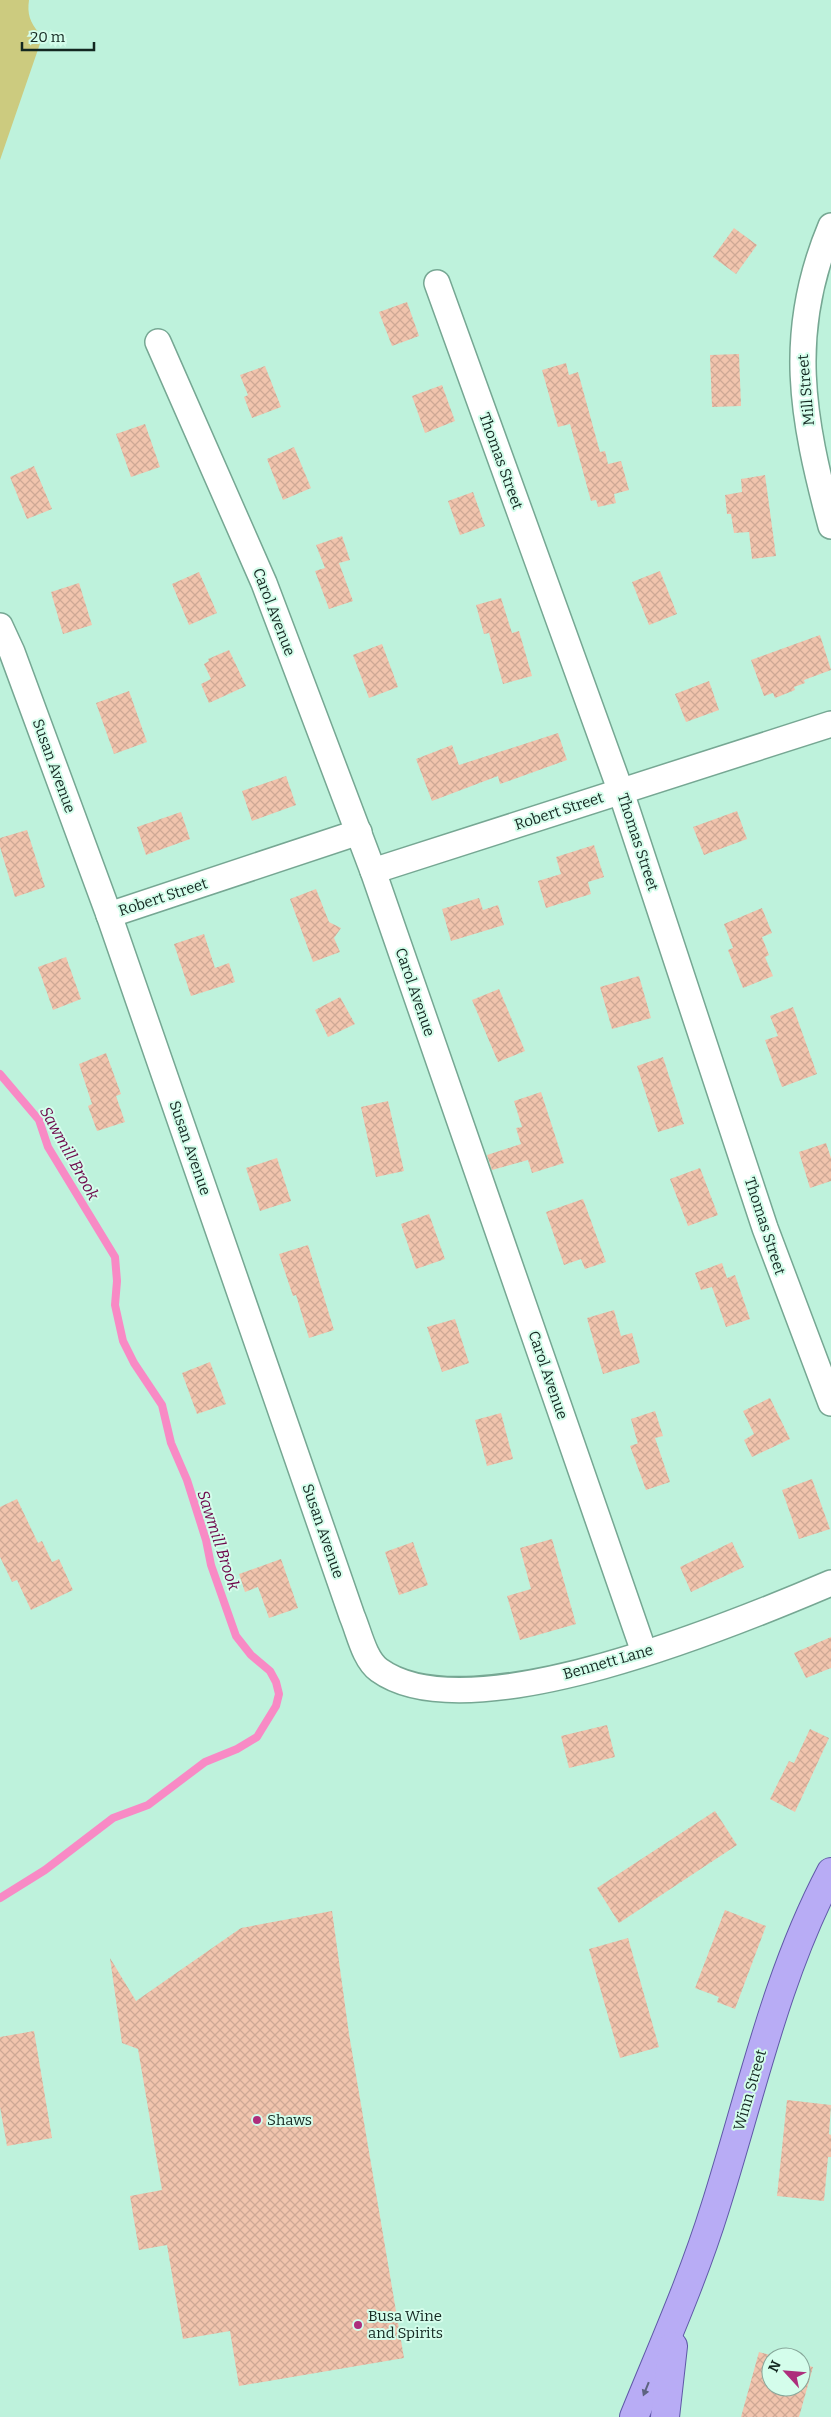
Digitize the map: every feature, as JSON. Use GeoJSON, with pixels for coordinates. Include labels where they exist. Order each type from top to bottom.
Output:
{"type":"FeatureCollection","features":[{"type":"Feature","properties":{"kind":"main road","name":"Winn Street"},"geometry":{"type":"LineString","coordinates":[[634,2417],[677,2311],[715,2208],[780,1991],[800,1936],[831,1872]]}},
{"type":"Feature","properties":{"kind":"main road","name":"Winn Street"},"geometry":{"type":"LineString","coordinates":[[665,2417],[677,2311]]}},
{"type":"Feature","properties":{"kind":"street","name":"Mill Street"},"geometry":{"type":"LineString","coordinates":[[831,226],[814,270],[802,354],[806,411],[831,526]]}},
{"type":"Feature","properties":{"kind":"street","name":"Thomas Street"},"geometry":{"type":"LineString","coordinates":[[437,283],[621,792],[765,1228],[788,1294],[831,1403]]}},
{"type":"Feature","properties":{"kind":"street","name":"Carol Avenue"},"geometry":{"type":"LineString","coordinates":[[158,342],[264,583],[359,832],[644,1652]]}},
{"type":"Feature","properties":{"kind":"street","name":"Susan Avenue"},"geometry":{"type":"LineString","coordinates":[[0,626],[12,652],[109,914],[352,1616],[368,1655],[378,1670]]}},
{"type":"Feature","properties":{"kind":"street","name":"Robert Street"},"geometry":{"type":"LineString","coordinates":[[373,871],[831,724]]}},
{"type":"Feature","properties":{"kind":"street","name":"Robert Street"},"geometry":{"type":"LineString","coordinates":[[109,914],[359,832]]}},
{"type":"Feature","properties":{"kind":"street","name":"Bennett Lane"},"geometry":{"type":"LineString","coordinates":[[378,1670],[398,1679],[420,1685],[462,1690],[496,1689],[574,1674],[644,1652],[734,1623],[831,1583]]}},
{"type":"Feature","properties":{"kind":"shaded area"},"geometry":{"type":"Polygon","coordinates":[[[0,0],[29,0],[28,10],[31,21],[39,33],[44,32],[0,160],[0,0]]]}},
{"type":"Feature","properties":{"kind":"building"},"geometry":{"type":"Polygon","coordinates":[[[734,228],[757,245],[736,274],[713,257],[734,228]]]}},
{"type":"Feature","properties":{"kind":"building"},"geometry":{"type":"Polygon","coordinates":[[[407,302],[419,336],[392,346],[379,312],[407,302]]]}},
{"type":"Feature","properties":{"kind":"building"},"geometry":{"type":"Polygon","coordinates":[[[739,354],[741,406],[712,407],[710,355],[739,354]]]}},
{"type":"Feature","properties":{"kind":"building"},"geometry":{"type":"Polygon","coordinates":[[[566,363],[569,375],[578,372],[600,452],[605,451],[608,464],[621,461],[629,490],[614,494],[616,503],[598,507],[596,500],[591,501],[570,424],[558,427],[542,370],[566,363]]]}},
{"type":"Feature","properties":{"kind":"building"},"geometry":{"type":"Polygon","coordinates":[[[265,366],[281,407],[252,418],[244,397],[248,395],[240,375],[265,366]]]}},
{"type":"Feature","properties":{"kind":"building"},"geometry":{"type":"Polygon","coordinates":[[[442,385],[455,421],[425,433],[412,396],[442,385]]]}},
{"type":"Feature","properties":{"kind":"building"},"geometry":{"type":"Polygon","coordinates":[[[145,424],[160,467],[131,477],[116,434],[145,424]]]}},
{"type":"Feature","properties":{"kind":"building"},"geometry":{"type":"Polygon","coordinates":[[[294,447],[311,488],[283,500],[267,459],[294,447]]]}},
{"type":"Feature","properties":{"kind":"building"},"geometry":{"type":"Polygon","coordinates":[[[34,466],[52,509],[27,519],[10,477],[34,466]]]}},
{"type":"Feature","properties":{"kind":"building"},"geometry":{"type":"Polygon","coordinates":[[[765,475],[776,556],[752,559],[749,532],[734,533],[731,514],[727,514],[725,495],[742,492],[741,479],[765,475]]]}},
{"type":"Feature","properties":{"kind":"building"},"geometry":{"type":"Polygon","coordinates":[[[473,492],[485,526],[460,535],[448,501],[473,492]]]}},
{"type":"Feature","properties":{"kind":"building"},"geometry":{"type":"Polygon","coordinates":[[[342,536],[350,560],[339,563],[353,601],[329,609],[315,571],[325,568],[316,545],[342,536]]]}},
{"type":"Feature","properties":{"kind":"building"},"geometry":{"type":"Polygon","coordinates":[[[660,571],[677,614],[649,625],[632,582],[660,571]]]}},
{"type":"Feature","properties":{"kind":"building"},"geometry":{"type":"Polygon","coordinates":[[[199,572],[217,613],[189,625],[172,584],[199,572]]]}},
{"type":"Feature","properties":{"kind":"building"},"geometry":{"type":"Polygon","coordinates":[[[79,583],[92,625],[63,634],[51,592],[79,583]]]}},
{"type":"Feature","properties":{"kind":"building"},"geometry":{"type":"Polygon","coordinates":[[[501,598],[512,633],[519,631],[532,676],[503,684],[489,633],[484,634],[476,605],[501,598]]]}},
{"type":"Feature","properties":{"kind":"building"},"geometry":{"type":"Polygon","coordinates":[[[820,635],[831,670],[804,680],[805,683],[794,687],[795,690],[775,698],[773,693],[764,696],[751,660],[820,635]]]}},
{"type":"Feature","properties":{"kind":"building"},"geometry":{"type":"Polygon","coordinates":[[[382,644],[398,687],[369,698],[353,655],[382,644]]]}},
{"type":"Feature","properties":{"kind":"building"},"geometry":{"type":"Polygon","coordinates":[[[229,650],[246,686],[209,703],[201,684],[211,679],[204,664],[209,661],[208,659],[229,650]]]}},
{"type":"Feature","properties":{"kind":"building"},"geometry":{"type":"Polygon","coordinates":[[[709,681],[719,710],[686,722],[675,694],[709,681]]]}},
{"type":"Feature","properties":{"kind":"building"},"geometry":{"type":"Polygon","coordinates":[[[129,691],[147,742],[114,754],[96,703],[129,691]]]}},
{"type":"Feature","properties":{"kind":"building"},"geometry":{"type":"Polygon","coordinates":[[[558,733],[567,760],[500,784],[498,776],[432,801],[416,759],[452,745],[459,765],[558,733]]]}},
{"type":"Feature","properties":{"kind":"building"},"geometry":{"type":"Polygon","coordinates":[[[286,776],[296,805],[252,821],[242,791],[286,776]]]}},
{"type":"Feature","properties":{"kind":"building"},"geometry":{"type":"Polygon","coordinates":[[[737,811],[747,839],[704,855],[693,827],[737,811]]]}},
{"type":"Feature","properties":{"kind":"building"},"geometry":{"type":"Polygon","coordinates":[[[181,812],[190,839],[146,855],[137,827],[181,812]]]}},
{"type":"Feature","properties":{"kind":"building"},"geometry":{"type":"Polygon","coordinates":[[[27,830],[45,887],[15,897],[0,847],[0,838],[27,830]]]}},
{"type":"Feature","properties":{"kind":"building"},"geometry":{"type":"Polygon","coordinates":[[[594,845],[604,877],[588,882],[591,894],[546,908],[538,881],[561,874],[556,857],[594,845]]]}},
{"type":"Feature","properties":{"kind":"building"},"geometry":{"type":"Polygon","coordinates":[[[316,889],[329,922],[341,928],[334,938],[340,952],[313,962],[290,899],[316,889]]]}},
{"type":"Feature","properties":{"kind":"building"},"geometry":{"type":"Polygon","coordinates":[[[479,898],[483,910],[498,905],[504,925],[451,941],[442,909],[479,898]]]}},
{"type":"Feature","properties":{"kind":"building"},"geometry":{"type":"Polygon","coordinates":[[[762,908],[772,933],[762,937],[769,955],[765,957],[773,976],[743,988],[728,950],[733,948],[724,924],[762,908]]]}},
{"type":"Feature","properties":{"kind":"building"},"geometry":{"type":"Polygon","coordinates":[[[204,934],[215,968],[229,963],[235,982],[191,996],[174,944],[204,934]]]}},
{"type":"Feature","properties":{"kind":"building"},"geometry":{"type":"Polygon","coordinates":[[[66,957],[81,999],[53,1010],[38,967],[66,957]]]}},
{"type":"Feature","properties":{"kind":"building"},"geometry":{"type":"Polygon","coordinates":[[[639,976],[651,1018],[612,1029],[600,987],[639,976]]]}},
{"type":"Feature","properties":{"kind":"building"},"geometry":{"type":"Polygon","coordinates":[[[499,989],[525,1051],[498,1062],[472,1000],[499,989]]]}},
{"type":"Feature","properties":{"kind":"building"},"geometry":{"type":"Polygon","coordinates":[[[340,997],[355,1024],[328,1037],[315,1010],[340,997]]]}},
{"type":"Feature","properties":{"kind":"building"},"geometry":{"type":"Polygon","coordinates":[[[793,1007],[817,1074],[782,1087],[765,1040],[778,1036],[770,1016],[793,1007]]]}},
{"type":"Feature","properties":{"kind":"building"},"geometry":{"type":"Polygon","coordinates":[[[106,1053],[121,1094],[116,1096],[125,1122],[97,1131],[88,1106],[92,1104],[79,1064],[106,1053]]]}},
{"type":"Feature","properties":{"kind":"building"},"geometry":{"type":"Polygon","coordinates":[[[663,1057],[684,1124],[658,1132],[637,1066],[663,1057]]]}},
{"type":"Feature","properties":{"kind":"building"},"geometry":{"type":"Polygon","coordinates":[[[541,1092],[564,1163],[532,1173],[528,1160],[492,1170],[487,1155],[521,1144],[516,1128],[522,1127],[514,1101],[541,1092]]]}},
{"type":"Feature","properties":{"kind":"building"},"geometry":{"type":"Polygon","coordinates":[[[388,1101],[404,1171],[376,1177],[361,1107],[388,1101]]]}},
{"type":"Feature","properties":{"kind":"building"},"geometry":{"type":"Polygon","coordinates":[[[826,1143],[831,1158],[831,1181],[810,1188],[799,1152],[826,1143]]]}},
{"type":"Feature","properties":{"kind":"building"},"geometry":{"type":"Polygon","coordinates":[[[277,1158],[291,1201],[260,1211],[246,1168],[277,1158]]]}},
{"type":"Feature","properties":{"kind":"building"},"geometry":{"type":"Polygon","coordinates":[[[700,1168],[718,1215],[688,1226],[670,1179],[700,1168]]]}},
{"type":"Feature","properties":{"kind":"building"},"geometry":{"type":"Polygon","coordinates":[[[583,1199],[606,1262],[585,1269],[581,1259],[564,1265],[546,1212],[583,1199]]]}},
{"type":"Feature","properties":{"kind":"building"},"geometry":{"type":"Polygon","coordinates":[[[429,1214],[445,1259],[416,1269],[401,1224],[429,1214]]]}},
{"type":"Feature","properties":{"kind":"building"},"geometry":{"type":"Polygon","coordinates":[[[308,1245],[334,1330],[309,1338],[296,1295],[293,1296],[279,1254],[308,1245]]]}},
{"type":"Feature","properties":{"kind":"building"},"geometry":{"type":"Polygon","coordinates":[[[722,1263],[727,1278],[735,1275],[750,1319],[726,1327],[712,1287],[701,1290],[695,1273],[722,1263]]]}},
{"type":"Feature","properties":{"kind":"building"},"geometry":{"type":"Polygon","coordinates":[[[614,1310],[621,1336],[632,1333],[640,1363],[603,1374],[587,1318],[614,1310]]]}},
{"type":"Feature","properties":{"kind":"building"},"geometry":{"type":"Polygon","coordinates":[[[455,1319],[469,1363],[442,1372],[427,1327],[455,1319]]]}},
{"type":"Feature","properties":{"kind":"building"},"geometry":{"type":"Polygon","coordinates":[[[210,1362],[226,1404],[197,1414],[182,1373],[210,1362]]]}},
{"type":"Feature","properties":{"kind":"building"},"geometry":{"type":"Polygon","coordinates":[[[770,1398],[790,1439],[752,1457],[744,1440],[754,1434],[743,1411],[770,1398]]]}},
{"type":"Feature","properties":{"kind":"building"},"geometry":{"type":"Polygon","coordinates":[[[655,1411],[663,1436],[655,1438],[670,1482],[646,1490],[630,1446],[638,1443],[631,1419],[655,1411]]]}},
{"type":"Feature","properties":{"kind":"building"},"geometry":{"type":"Polygon","coordinates":[[[501,1413],[513,1459],[487,1466],[475,1420],[501,1413]]]}},
{"type":"Feature","properties":{"kind":"building"},"geometry":{"type":"Polygon","coordinates":[[[812,1479],[830,1529],[799,1539],[782,1490],[812,1479]]]}},
{"type":"Feature","properties":{"kind":"building"},"geometry":{"type":"Polygon","coordinates":[[[17,1499],[38,1543],[42,1541],[52,1562],[59,1559],[73,1590],[31,1610],[17,1580],[12,1582],[0,1557],[0,1507],[17,1499]]]}},
{"type":"Feature","properties":{"kind":"building"},"geometry":{"type":"Polygon","coordinates":[[[552,1539],[576,1624],[520,1640],[507,1596],[531,1589],[520,1548],[552,1539]]]}},
{"type":"Feature","properties":{"kind":"building"},"geometry":{"type":"Polygon","coordinates":[[[413,1542],[428,1585],[399,1595],[385,1552],[413,1542]]]}},
{"type":"Feature","properties":{"kind":"building"},"geometry":{"type":"Polygon","coordinates":[[[732,1542],[744,1567],[691,1592],[680,1567],[732,1542]]]}},
{"type":"Feature","properties":{"kind":"building"},"geometry":{"type":"Polygon","coordinates":[[[281,1559],[298,1608],[269,1618],[258,1587],[245,1592],[239,1574],[281,1559]]]}},
{"type":"Feature","properties":{"kind":"building"},"geometry":{"type":"Polygon","coordinates":[[[831,1637],[831,1668],[806,1678],[794,1653],[831,1637]]]}},
{"type":"Feature","properties":{"kind":"building"},"geometry":{"type":"Polygon","coordinates":[[[607,1725],[615,1757],[569,1768],[561,1736],[607,1725]]]}},
{"type":"Feature","properties":{"kind":"building"},"geometry":{"type":"Polygon","coordinates":[[[810,1729],[829,1738],[795,1812],[770,1799],[789,1761],[794,1763],[810,1729]]]}},
{"type":"Feature","properties":{"kind":"building"},"geometry":{"type":"Polygon","coordinates":[[[715,1811],[737,1845],[619,1923],[597,1888],[715,1811]]]}},
{"type":"Feature","properties":{"kind":"building"},"geometry":{"type":"Polygon","coordinates":[[[725,1910],[766,1926],[735,2009],[717,2002],[719,1997],[695,1988],[725,1910]]]}},
{"type":"Feature","properties":{"kind":"building","name":"Shaws"},"geometry":{"type":"Polygon","coordinates":[[[332,1911],[349,2034],[404,2358],[239,2386],[230,2331],[183,2339],[167,2245],[139,2250],[130,2196],[162,2190],[138,2049],[122,2043],[110,1958],[136,2001],[241,1928],[332,1911]]]}},
{"type":"Feature","properties":{"kind":"building"},"geometry":{"type":"Polygon","coordinates":[[[628,1938],[659,2047],[620,2058],[589,1949],[628,1938]]]}},
{"type":"Feature","properties":{"kind":"building"},"geometry":{"type":"Polygon","coordinates":[[[34,2031],[52,2138],[7,2146],[0,2107],[0,2037],[34,2031]]]}},
{"type":"Feature","properties":{"kind":"building"},"geometry":{"type":"Polygon","coordinates":[[[787,2100],[831,2105],[829,2134],[831,2135],[831,2157],[828,2157],[824,2201],[777,2196],[787,2100]]]}},
{"type":"Feature","properties":{"kind":"building"},"geometry":{"type":"Polygon","coordinates":[[[759,2352],[761,2353],[761,2397],[805,2397],[799,2417],[741,2417],[759,2352]]]}},
{"type":"Feature","properties":{"kind":"waterway","name":"Sawmill Brook"},"geometry":{"type":"LineString","coordinates":[[0,1074],[39,1120],[48,1147],[115,1257],[117,1281],[115,1305],[123,1341],[134,1363],[162,1405],[171,1443],[187,1480],[206,1540],[211,1565],[236,1636],[251,1655],[270,1671],[276,1682],[279,1694],[276,1706],[257,1737],[237,1749],[205,1762],[148,1805],[113,1818],[45,1870],[0,1898]]}},
{"type":"Feature","properties":{"kind":"place","name":"Shaws"},"geometry":{"type":"Point","coordinates":[257,2120]}},
{"type":"Feature","properties":{"kind":"place","name":"Busa Wine and Spirits"},"geometry":{"type":"Point","coordinates":[358,2325]}}]}
